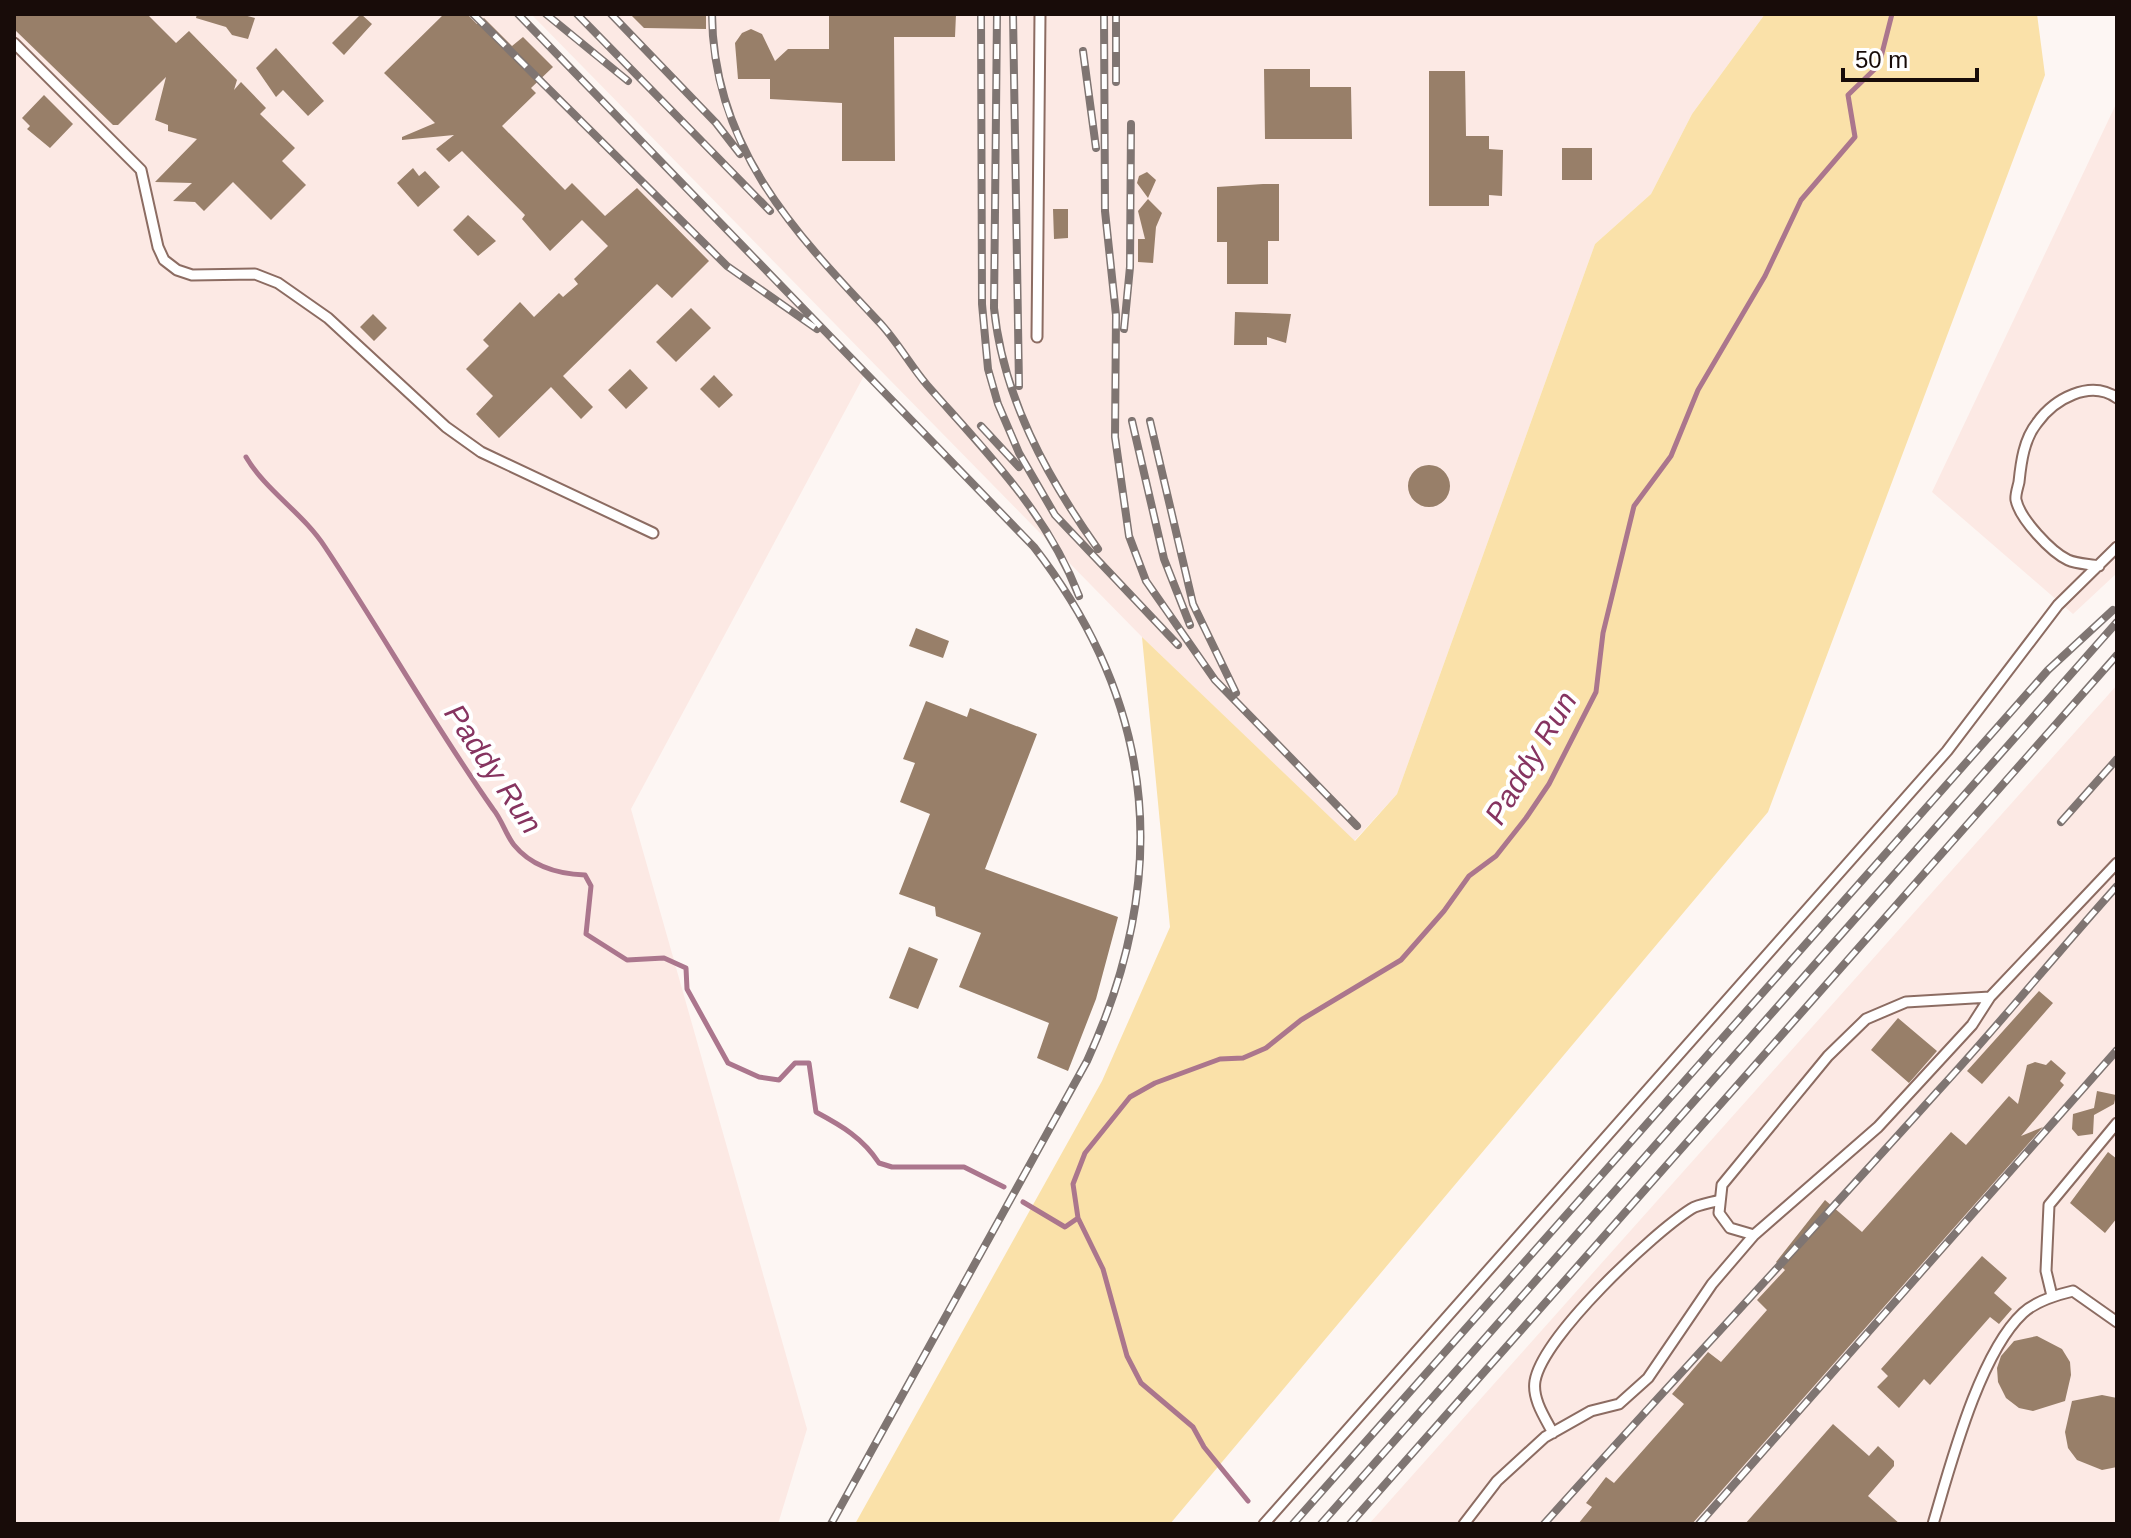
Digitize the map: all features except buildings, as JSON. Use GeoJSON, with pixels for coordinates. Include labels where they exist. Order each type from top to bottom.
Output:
{"type":"FeatureCollection","features":[{"type":"Feature","properties":{"kind":"lane"},"geometry":{"type":"LineString","coordinates":[[1037,337],[1040,14]]}},
{"type":"Feature","properties":{"kind":"lane"},"geometry":{"type":"LineString","coordinates":[[14,43],[141,170],[158,247],[171,266],[192,275],[255,274],[293,291],[363,347],[446,427],[473,447],[498,462],[653,533]]}},
{"type":"Feature","properties":{"kind":"lane"},"geometry":{"type":"LineString","coordinates":[[2099,566],[2069,560],[2050,547],[2032,528],[2016,500],[2022,454],[2036,423],[2058,402],[2080,391],[2110,393],[2117,398]]}},
{"type":"Feature","properties":{"kind":"lane"},"geometry":{"type":"LineString","coordinates":[[1264,1524],[1947,751],[2058,605],[2117,547]]}},
{"type":"Feature","properties":{"kind":"lane"},"geometry":{"type":"LineString","coordinates":[[1464,1524],[1497,1481],[1553,1433],[1591,1411],[1619,1404],[1648,1378],[1712,1284],[1754,1235],[1878,1127],[1972,1025],[1990,997],[2117,863]]}},
{"type":"Feature","properties":{"kind":"lane"},"geometry":{"type":"LineString","coordinates":[[1754,1235],[1730,1228],[1719,1213],[1722,1185],[1828,1056],[1866,1019],[1906,1002],[1990,997]]}},
{"type":"Feature","properties":{"kind":"lane"},"geometry":{"type":"LineString","coordinates":[[2052,1296],[2046,1271],[2049,1205],[2117,1123]]}},
{"type":"Feature","properties":{"kind":"lane"},"geometry":{"type":"LineString","coordinates":[[1553,1433],[1539,1408],[1535,1383],[1545,1357],[1617,1270],[1693,1208],[1720,1200]]}},
{"type":"Feature","properties":{"kind":"lane"},"geometry":{"type":"LineString","coordinates":[[1933,1524],[1965,1423],[2001,1339],[2024,1312],[2052,1296],[2073,1291],[2117,1322]]}},
{"type":"Feature","properties":{"kind":"shaded area"},"geometry":{"type":"Polygon","coordinates":[[[14,14],[514,14],[866,372],[631,809],[807,1429],[778,1524],[14,1524],[14,14]]]}},
{"type":"Feature","properties":{"kind":"shaded area"},"geometry":{"type":"Polygon","coordinates":[[[531,14],[1765,14],[1692,114],[1651,194],[1595,244],[1397,794],[1354,841],[1142,637],[531,14]]]}},
{"type":"Feature","properties":{"kind":"shaded area"},"geometry":{"type":"Polygon","coordinates":[[[1765,14],[2037,14],[2045,75],[1768,812],[1170,1524],[855,1524],[1102,1081],[1170,927],[1142,637],[1355,841],[1397,794],[1595,244],[1651,194],[1692,114],[1765,14]]]}},
{"type":"Feature","properties":{"kind":"shaded area"},"geometry":{"type":"Polygon","coordinates":[[[2117,102],[2117,573],[2073,614],[1932,492],[2117,102]]]}},
{"type":"Feature","properties":{"kind":"shaded area"},"geometry":{"type":"Polygon","coordinates":[[[2117,685],[2117,1524],[1369,1524],[2117,685]]]}},
{"type":"Feature","properties":{"kind":"waterway","name":"Paddy Run"},"geometry":{"type":"LineString","coordinates":[[1023,1202],[1065,1227],[1078,1218],[1073,1184],[1085,1153],[1130,1097],[1155,1083],[1220,1059],[1243,1058],[1266,1048],[1301,1020],[1401,960],[1444,911],[1469,876],[1496,856],[1526,818],[1549,784],[1596,692],[1603,633],[1634,506],[1671,456],[1698,390],[1765,276],[1801,200],[1855,137],[1848,95],[1879,65],[1892,14]]}},
{"type":"Feature","properties":{"kind":"waterway","name":"Paddy Run"},"geometry":{"type":"LineString","coordinates":[[246,457],[325,547],[514,845],[529,859],[546,868],[585,875],[591,886],[586,934],[627,960],[664,958],[686,968],[687,989],[728,1063],[759,1077],[779,1080],[795,1063],[809,1063],[816,1112],[851,1133],[879,1163],[892,1167],[964,1167],[1004,1187]]}},
{"type":"Feature","properties":{"kind":"waterway"},"geometry":{"type":"LineString","coordinates":[[1078,1218],[1103,1269],[1127,1356],[1141,1383],[1193,1427],[1204,1447],[1248,1501]]}},
{"type":"Feature","properties":{"kind":"railway"},"geometry":{"type":"LineString","coordinates":[[473,14],[727,266],[817,329]]}},
{"type":"Feature","properties":{"kind":"railway"},"geometry":{"type":"LineString","coordinates":[[518,14],[1034,547],[1075,608],[1106,669],[1127,732],[1138,796],[1140,861],[1132,926],[1114,993],[1087,1061],[831,1524]]}},
{"type":"Feature","properties":{"kind":"railway"},"geometry":{"type":"LineString","coordinates":[[546,14],[628,81]]}},
{"type":"Feature","properties":{"kind":"railway"},"geometry":{"type":"LineString","coordinates":[[577,14],[770,211]]}},
{"type":"Feature","properties":{"kind":"railway"},"geometry":{"type":"LineString","coordinates":[[611,14],[716,123],[740,154]]}},
{"type":"Feature","properties":{"kind":"railway"},"geometry":{"type":"LineString","coordinates":[[712,14],[716,62],[727,106],[743,146],[764,184],[817,255],[886,329],[927,385],[1013,484],[1050,537],[1079,596]]}},
{"type":"Feature","properties":{"kind":"railway"},"geometry":{"type":"LineString","coordinates":[[981,14],[982,304],[988,369],[998,404],[1019,453],[1055,515],[1178,645]]}},
{"type":"Feature","properties":{"kind":"railway"},"geometry":{"type":"LineString","coordinates":[[997,14],[994,308],[999,341],[1017,404],[1030,434],[1061,493],[1098,549]]}},
{"type":"Feature","properties":{"kind":"railway"},"geometry":{"type":"LineString","coordinates":[[1013,14],[1019,386]]}},
{"type":"Feature","properties":{"kind":"railway"},"geometry":{"type":"LineString","coordinates":[[1104,14],[1105,211],[1116,315],[1115,437],[1129,536],[1146,581],[1215,680],[1357,826]]}},
{"type":"Feature","properties":{"kind":"railway"},"geometry":{"type":"LineString","coordinates":[[1116,14],[1116,82]]}},
{"type":"Feature","properties":{"kind":"railway"},"geometry":{"type":"LineString","coordinates":[[1083,51],[1096,148]]}},
{"type":"Feature","properties":{"kind":"railway"},"geometry":{"type":"LineString","coordinates":[[1124,329],[1130,267],[1131,124]]}},
{"type":"Feature","properties":{"kind":"railway"},"geometry":{"type":"LineString","coordinates":[[1132,421],[1164,559],[1190,625]]}},
{"type":"Feature","properties":{"kind":"railway"},"geometry":{"type":"LineString","coordinates":[[1150,421],[1193,604],[1236,693]]}},
{"type":"Feature","properties":{"kind":"railway"},"geometry":{"type":"LineString","coordinates":[[981,426],[1019,467]]}},
{"type":"Feature","properties":{"kind":"railway"},"geometry":{"type":"LineString","coordinates":[[1293,1524],[2048,670],[2113,610]]}},
{"type":"Feature","properties":{"kind":"railway"},"geometry":{"type":"LineString","coordinates":[[1321,1524],[2117,622]]}},
{"type":"Feature","properties":{"kind":"railway"},"geometry":{"type":"LineString","coordinates":[[1350,1524],[2117,655]]}},
{"type":"Feature","properties":{"kind":"railway"},"geometry":{"type":"LineString","coordinates":[[2061,822],[2117,759]]}},
{"type":"Feature","properties":{"kind":"railway"},"geometry":{"type":"LineString","coordinates":[[1544,1524],[1960,1067],[2117,886]]}},
{"type":"Feature","properties":{"kind":"railway"},"geometry":{"type":"LineString","coordinates":[[1699,1524],[2117,1050]]}}]}
